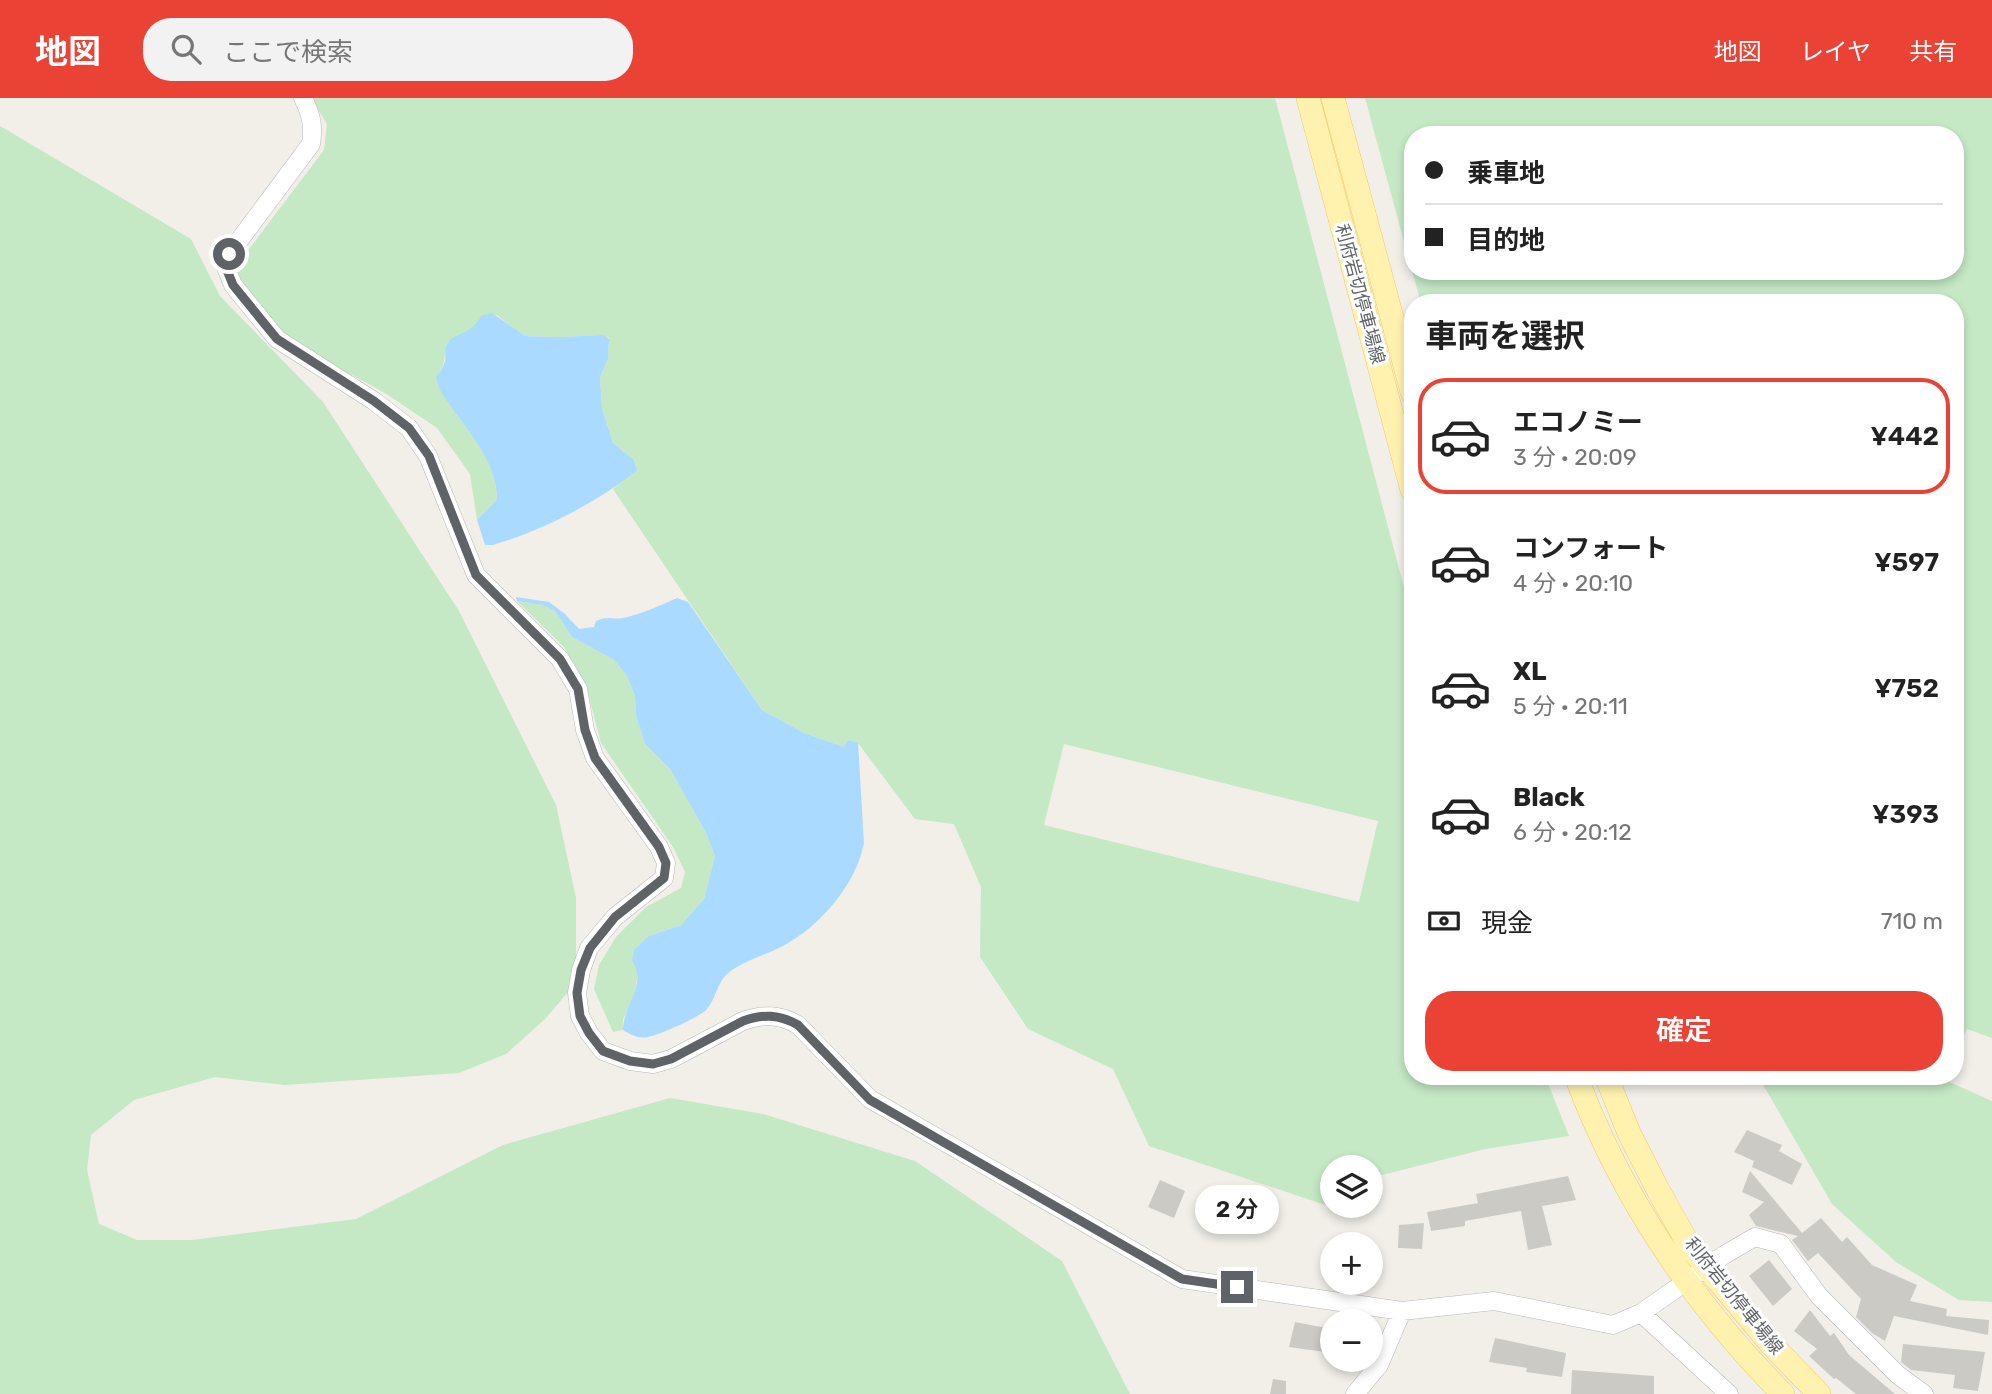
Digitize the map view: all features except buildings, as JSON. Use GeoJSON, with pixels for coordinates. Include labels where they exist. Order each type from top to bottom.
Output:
{"type":"FeatureCollection","features":[{"type":"Feature","properties":{"kind":"main road","name":"利府岩切停車場線"},"geometry":{"type":"LineString","coordinates":[[1308,98],[1404,460]]}},
{"type":"Feature","properties":{"kind":"main road","name":"利府岩切停車場線"},"geometry":{"type":"LineString","coordinates":[[1333,98],[1404,362]]}},
{"type":"Feature","properties":{"kind":"main road","name":"利府岩切停車場線"},"geometry":{"type":"LineString","coordinates":[[1579,1085],[1618,1175],[1697,1274],[1819,1394]]}},
{"type":"Feature","properties":{"kind":"main road","name":"利府岩切停車場線"},"geometry":{"type":"LineString","coordinates":[[1610,1085],[1629,1133],[1690,1247],[1704,1304],[1783,1394]]}},
{"type":"Feature","properties":{"kind":"street"},"geometry":{"type":"LineString","coordinates":[[303,98],[311,113],[311,144],[229,254],[225,265],[226,272],[233,285],[277,339],[374,401],[409,428],[429,456],[476,575],[560,659],[578,689],[585,730],[595,758],[659,847],[666,863],[664,878],[615,917],[590,948],[581,970],[577,993],[580,1016],[603,1051],[630,1061],[653,1064],[671,1059],[743,1021],[755,1017],[784,1017],[798,1025],[870,1100],[1182,1279],[1402,1311],[1494,1301],[1613,1325],[1641,1313],[1755,1237],[1781,1244],[1819,1296],[1898,1375],[1924,1394]]}},
{"type":"Feature","properties":{"kind":"street"},"geometry":{"type":"LineString","coordinates":[[1355,1394],[1379,1365],[1402,1311]]}},
{"type":"Feature","properties":{"kind":"street"},"geometry":{"type":"LineString","coordinates":[[1641,1313],[1729,1394]]}},
{"type":"Feature","properties":{"kind":"green space"},"geometry":{"type":"Polygon","coordinates":[[[311,98],[1275,98],[1404,588],[1404,1085],[1549,1085],[1569,1136],[1485,1149],[1383,1175],[1383,1155],[1320,1155],[1320,1203],[1149,1146],[1113,1069],[1028,1029],[980,957],[981,887],[954,824],[915,819],[858,743],[848,740],[844,747],[804,733],[762,710],[613,489],[637,471],[634,460],[613,443],[602,408],[600,377],[608,359],[609,338],[604,335],[525,336],[497,315],[481,316],[471,329],[456,335],[445,352],[444,363],[437,377],[439,389],[476,441],[491,469],[497,499],[477,520],[470,474],[437,428],[385,393],[286,339],[241,283],[236,275],[237,265],[324,150],[327,124],[311,98]],[[1064,744],[1044,825],[1359,902],[1378,821],[1064,744]]]}},
{"type":"Feature","properties":{"kind":"green space"},"geometry":{"type":"Polygon","coordinates":[[[1365,98],[1992,98],[1992,1038],[1967,1029],[1964,1036],[1964,294],[1418,294],[1415,280],[1964,280],[1964,126],[1404,126],[1404,242],[1365,98]]]}},
{"type":"Feature","properties":{"kind":"green space"},"geometry":{"type":"Polygon","coordinates":[[[0,126],[191,239],[220,296],[323,402],[459,611],[556,805],[576,898],[576,961],[568,992],[545,1019],[506,1054],[459,1073],[285,1085],[215,1077],[134,1100],[91,1135],[87,1170],[99,1224],[137,1240],[192,1240],[356,1219],[503,1145],[670,1098],[763,1114],[915,1161],[1062,1261],[1130,1394],[0,1394],[0,126]]]}},
{"type":"Feature","properties":{"kind":"green space"},"geometry":{"type":"Polygon","coordinates":[[[517,601],[543,605],[555,611],[572,637],[614,660],[627,676],[635,696],[636,716],[645,744],[670,769],[706,833],[715,856],[704,899],[681,925],[649,936],[638,970],[635,995],[623,1019],[623,1030],[613,1032],[594,989],[599,965],[616,937],[646,907],[681,888],[685,872],[673,847],[601,743],[586,685],[564,647],[517,601]]]}},
{"type":"Feature","properties":{"kind":"green space"},"geometry":{"type":"Polygon","coordinates":[[[1763,1085],[1956,1085],[1992,1101],[1992,1302],[1959,1300],[1896,1262],[1832,1204],[1763,1085]]]}},
{"type":"Feature","properties":{"kind":"water"},"geometry":{"type":"Polygon","coordinates":[[[492,313],[525,336],[604,335],[609,339],[608,359],[600,377],[602,408],[613,443],[634,460],[637,471],[586,505],[550,523],[512,539],[485,545],[477,520],[497,499],[491,469],[476,441],[439,389],[436,377],[445,362],[450,340],[471,328],[481,316],[492,313]]]}},
{"type":"Feature","properties":{"kind":"water"},"geometry":{"type":"Polygon","coordinates":[[[516,597],[549,602],[579,629],[594,627],[596,621],[601,619],[623,618],[650,610],[677,598],[688,602],[762,710],[804,733],[844,747],[848,740],[858,743],[864,843],[860,859],[845,889],[823,916],[797,938],[745,963],[725,976],[707,1009],[653,1036],[638,1037],[623,1030],[636,987],[636,970],[632,960],[634,950],[649,936],[681,925],[704,899],[715,856],[706,833],[670,769],[645,744],[636,716],[635,696],[627,676],[614,660],[572,637],[555,611],[543,605],[517,601],[516,597]]]}},
{"type":"Feature","properties":{"kind":"route"},"geometry":{"type":"LineString","coordinates":[[229,254],[225,265],[233,285],[277,339],[374,401],[409,428],[429,456],[476,575],[560,659],[578,689],[585,730],[595,758],[659,847],[666,863],[664,878],[615,917],[590,948],[581,970],[577,993],[580,1016],[603,1051],[630,1061],[653,1064],[671,1059],[743,1021],[755,1017],[784,1017],[798,1025],[870,1100],[1182,1279],[1237,1287]]}}]}
